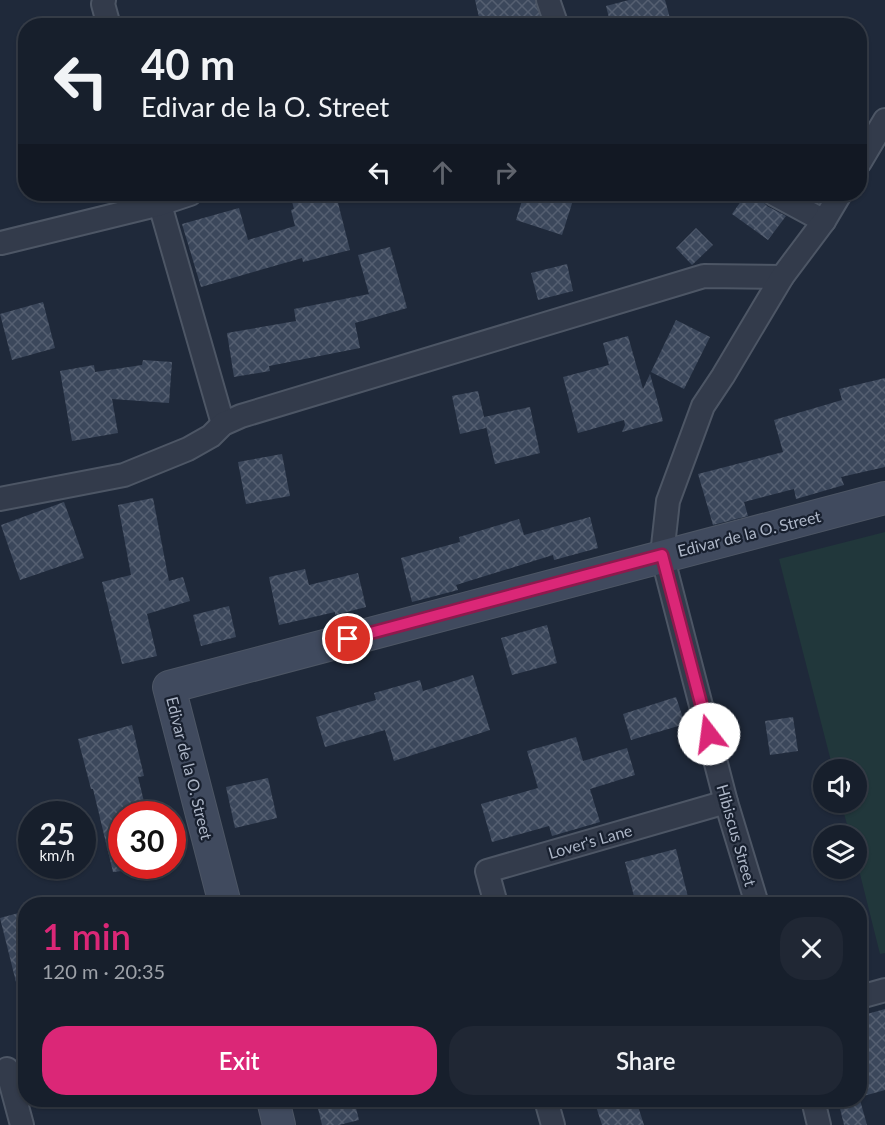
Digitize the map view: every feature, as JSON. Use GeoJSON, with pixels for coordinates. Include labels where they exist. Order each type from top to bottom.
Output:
{"type":"FeatureCollection","features":[{"type":"Feature","properties":{"kind":"street"},"geometry":{"type":"LineString","coordinates":[[104,0],[107,18]]}},
{"type":"Feature","properties":{"kind":"street"},"geometry":{"type":"LineString","coordinates":[[548,0],[554,18]]}},
{"type":"Feature","properties":{"kind":"street"},"geometry":{"type":"LineString","coordinates":[[867,150],[885,120]]}},
{"type":"Feature","properties":{"kind":"street"},"geometry":{"type":"LineString","coordinates":[[1,243],[152,201]]}},
{"type":"Feature","properties":{"kind":"street"},"geometry":{"type":"LineString","coordinates":[[160,201],[223,424]]}},
{"type":"Feature","properties":{"kind":"street"},"geometry":{"type":"LineString","coordinates":[[787,201],[824,221]]}},
{"type":"Feature","properties":{"kind":"street"},"geometry":{"type":"LineString","coordinates":[[662,555],[668,501],[703,406],[782,277],[824,221],[836,201]]}},
{"type":"Feature","properties":{"kind":"street"},"geometry":{"type":"LineString","coordinates":[[0,499],[124,475],[188,449],[211,436],[223,424],[241,416],[704,276],[782,277]]}},
{"type":"Feature","properties":{"kind":"street","name":"Edivar de la O. Street"},"geometry":{"type":"LineString","coordinates":[[223,897],[169,687],[662,555],[885,498]]}},
{"type":"Feature","properties":{"kind":"street","name":"Hibiscus Street"},"geometry":{"type":"LineString","coordinates":[[662,555],[726,802],[755,897]]}},
{"type":"Feature","properties":{"kind":"street","name":"Lover's Lane"},"geometry":{"type":"LineString","coordinates":[[494,897],[487,871],[726,802]]}},
{"type":"Feature","properties":{"kind":"street"},"geometry":{"type":"LineString","coordinates":[[867,995],[885,990]]}},
{"type":"Feature","properties":{"kind":"street"},"geometry":{"type":"LineString","coordinates":[[7,1069],[22,1125]]}},
{"type":"Feature","properties":{"kind":"street"},"geometry":{"type":"LineString","coordinates":[[275,1107],[279,1125]]}},
{"type":"Feature","properties":{"kind":"street"},"geometry":{"type":"LineString","coordinates":[[548,1107],[553,1125]]}},
{"type":"Feature","properties":{"kind":"street"},"geometry":{"type":"LineString","coordinates":[[815,1107],[819,1125]]}},
{"type":"Feature","properties":{"kind":"green space"},"geometry":{"type":"Polygon","coordinates":[[[885,532],[885,953],[880,954],[861,879],[867,879],[867,825],[847,825],[844,813],[867,813],[867,759],[830,759],[779,559],[885,532]]]}},
{"type":"Feature","properties":{"kind":"building"},"geometry":{"type":"Polygon","coordinates":[[[475,0],[535,0],[541,18],[479,18],[475,0]]]}},
{"type":"Feature","properties":{"kind":"building"},"geometry":{"type":"Polygon","coordinates":[[[629,0],[665,0],[670,18],[609,18],[606,6],[629,0]]]}},
{"type":"Feature","properties":{"kind":"building"},"geometry":{"type":"Polygon","coordinates":[[[292,201],[338,201],[350,250],[303,262],[302,258],[201,287],[182,224],[239,208],[248,240],[295,226],[291,210],[294,209],[292,201]]]}},
{"type":"Feature","properties":{"kind":"building"},"geometry":{"type":"Polygon","coordinates":[[[522,201],[573,201],[562,235],[516,220],[522,201]]]}},
{"type":"Feature","properties":{"kind":"building"},"geometry":{"type":"Polygon","coordinates":[[[741,201],[762,201],[786,216],[768,240],[732,214],[741,201]]]}},
{"type":"Feature","properties":{"kind":"building"},"geometry":{"type":"Polygon","coordinates":[[[696,228],[713,245],[692,265],[676,248],[696,228]]]}},
{"type":"Feature","properties":{"kind":"building"},"geometry":{"type":"Polygon","coordinates":[[[390,247],[407,308],[355,323],[360,348],[269,366],[270,371],[234,377],[227,333],[296,321],[294,309],[369,294],[358,255],[390,247]]]}},
{"type":"Feature","properties":{"kind":"building"},"geometry":{"type":"Polygon","coordinates":[[[567,264],[573,291],[538,300],[531,273],[567,264]]]}},
{"type":"Feature","properties":{"kind":"building"},"geometry":{"type":"Polygon","coordinates":[[[43,302],[55,348],[12,360],[0,314],[43,302]]]}},
{"type":"Feature","properties":{"kind":"building"},"geometry":{"type":"Polygon","coordinates":[[[676,320],[710,337],[684,389],[651,372],[676,320]]]}},
{"type":"Feature","properties":{"kind":"building"},"geometry":{"type":"Polygon","coordinates":[[[628,336],[643,389],[650,374],[663,421],[622,432],[625,425],[624,420],[578,433],[563,377],[609,365],[603,343],[628,336]]]}},
{"type":"Feature","properties":{"kind":"building"},"geometry":{"type":"Polygon","coordinates":[[[143,360],[172,362],[169,403],[112,399],[118,433],[72,441],[60,371],[94,365],[95,372],[142,365],[143,360]]]}},
{"type":"Feature","properties":{"kind":"building"},"geometry":{"type":"Polygon","coordinates":[[[885,378],[885,467],[841,477],[844,485],[796,499],[794,489],[744,502],[748,516],[713,525],[698,474],[783,452],[774,420],[842,400],[839,389],[885,378]]]}},
{"type":"Feature","properties":{"kind":"building"},"geometry":{"type":"Polygon","coordinates":[[[478,391],[484,417],[530,407],[540,453],[495,464],[485,422],[486,428],[460,434],[452,396],[478,391]]]}},
{"type":"Feature","properties":{"kind":"building"},"geometry":{"type":"Polygon","coordinates":[[[282,454],[290,496],[246,504],[238,462],[282,454]]]}},
{"type":"Feature","properties":{"kind":"building"},"geometry":{"type":"Polygon","coordinates":[[[153,498],[169,581],[183,577],[190,601],[147,614],[157,656],[122,664],[102,582],[131,575],[118,505],[153,498]]]}},
{"type":"Feature","properties":{"kind":"building"},"geometry":{"type":"Polygon","coordinates":[[[64,502],[84,558],[20,580],[1,525],[64,502]]]}},
{"type":"Feature","properties":{"kind":"building"},"geometry":{"type":"Polygon","coordinates":[[[590,517],[598,548],[554,560],[553,555],[456,585],[458,590],[412,602],[401,558],[460,542],[459,537],[519,519],[524,535],[590,517]]]}},
{"type":"Feature","properties":{"kind":"building"},"geometry":{"type":"Polygon","coordinates":[[[305,569],[309,585],[358,573],[366,607],[279,625],[269,577],[305,569]]]}},
{"type":"Feature","properties":{"kind":"building"},"geometry":{"type":"Polygon","coordinates":[[[229,606],[236,637],[201,646],[193,615],[229,606]]]}},
{"type":"Feature","properties":{"kind":"building"},"geometry":{"type":"Polygon","coordinates":[[[547,625],[557,663],[512,675],[501,638],[547,625]]]}},
{"type":"Feature","properties":{"kind":"building"},"geometry":{"type":"Polygon","coordinates":[[[473,675],[490,730],[394,761],[385,730],[325,747],[316,717],[376,700],[374,693],[420,680],[423,691],[473,675]]]}},
{"type":"Feature","properties":{"kind":"building"},"geometry":{"type":"Polygon","coordinates":[[[676,697],[685,724],[631,740],[623,714],[676,697]]]}},
{"type":"Feature","properties":{"kind":"building"},"geometry":{"type":"Polygon","coordinates":[[[793,717],[798,751],[770,755],[765,721],[793,717]]]}},
{"type":"Feature","properties":{"kind":"building"},"geometry":{"type":"Polygon","coordinates":[[[132,725],[144,776],[138,777],[144,801],[108,801],[108,851],[93,789],[91,789],[78,739],[132,725]]]}},
{"type":"Feature","properties":{"kind":"building"},"geometry":{"type":"Polygon","coordinates":[[[576,737],[583,761],[627,748],[635,775],[590,789],[600,822],[552,836],[549,826],[492,842],[481,804],[538,788],[527,751],[576,737]]]}},
{"type":"Feature","properties":{"kind":"building"},"geometry":{"type":"Polygon","coordinates":[[[268,778],[277,818],[235,828],[226,787],[268,778]]]}},
{"type":"Feature","properties":{"kind":"building"},"geometry":{"type":"Polygon","coordinates":[[[676,849],[688,897],[634,897],[625,862],[676,849]]]}},
{"type":"Feature","properties":{"kind":"building"},"geometry":{"type":"Polygon","coordinates":[[[18,913],[18,990],[0,918],[18,913]]]}},
{"type":"Feature","properties":{"kind":"building"},"geometry":{"type":"Polygon","coordinates":[[[885,1009],[885,1090],[867,1095],[867,1014],[885,1009]]]}},
{"type":"Feature","properties":{"kind":"building"},"geometry":{"type":"Polygon","coordinates":[[[318,1107],[356,1107],[359,1120],[339,1125],[322,1125],[318,1107]]]}},
{"type":"Feature","properties":{"kind":"building"},"geometry":{"type":"Polygon","coordinates":[[[596,1107],[638,1107],[644,1125],[602,1125],[596,1107]]]}},
{"type":"Feature","properties":{"kind":"building"},"geometry":{"type":"Polygon","coordinates":[[[840,1107],[862,1107],[867,1125],[844,1125],[840,1107]]]}},
{"type":"Feature","properties":{"kind":"route"},"geometry":{"type":"LineString","coordinates":[[348,639],[662,555],[709,734]]}}]}
